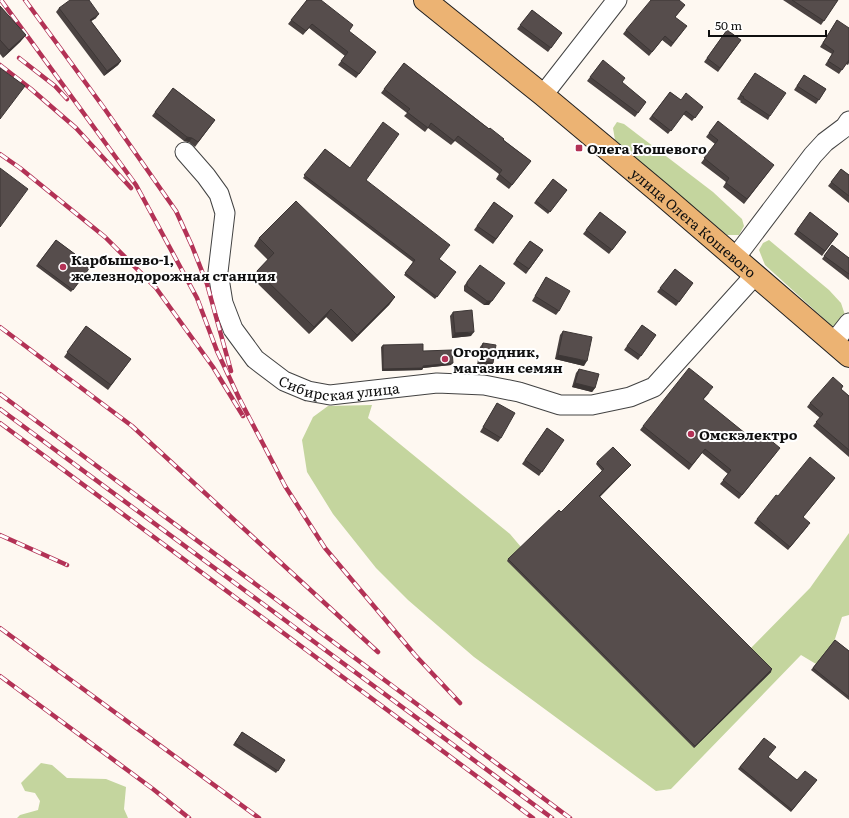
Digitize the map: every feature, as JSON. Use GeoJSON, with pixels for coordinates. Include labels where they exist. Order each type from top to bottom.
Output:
{"type":"FeatureCollection","features":[{"type":"Feature","properties":{"kind":"main road","name":"улица Олега Кошевого"},"geometry":{"type":"LineString","coordinates":[[425,0],[543,95],[842,349]]}},
{"type":"Feature","properties":{"kind":"street"},"geometry":{"type":"LineString","coordinates":[[543,95],[616,0]]}},
{"type":"Feature","properties":{"kind":"street"},"geometry":{"type":"LineString","coordinates":[[735,258],[813,155],[825,142],[845,127],[849,121]]}},
{"type":"Feature","properties":{"kind":"street","name":"Сибирская улица"},"geometry":{"type":"LineString","coordinates":[[186,152],[219,194],[224,213],[218,272],[223,303],[233,329],[256,359],[284,381],[308,391],[330,395],[437,383],[484,385],[518,392],[560,405],[592,405],[630,397],[654,387],[755,275]]}},
{"type":"Feature","properties":{"kind":"street"},"geometry":{"type":"LineString","coordinates":[[842,349],[849,323]]}},
{"type":"Feature","properties":{"kind":"green space"},"geometry":{"type":"Polygon","coordinates":[[[617,122],[624,124],[713,192],[742,219],[744,226],[739,235],[727,235],[615,140],[613,128],[617,122]]]}},
{"type":"Feature","properties":{"kind":"green space"},"geometry":{"type":"Polygon","coordinates":[[[769,240],[829,290],[841,303],[846,318],[842,325],[832,326],[765,265],[759,250],[763,243],[769,240]]]}},
{"type":"Feature","properties":{"kind":"green space"},"geometry":{"type":"Polygon","coordinates":[[[372,405],[368,418],[510,534],[521,547],[749,650],[810,588],[849,533],[849,615],[842,617],[834,642],[816,664],[801,655],[671,789],[656,791],[474,657],[408,600],[376,568],[333,514],[307,472],[302,440],[313,417],[328,406],[372,405]]]}},
{"type":"Feature","properties":{"kind":"green space"},"geometry":{"type":"Polygon","coordinates":[[[41,763],[52,765],[67,778],[106,779],[126,787],[124,809],[128,818],[17,818],[20,815],[38,810],[40,801],[35,793],[25,791],[21,783],[41,763]]]}},
{"type":"Feature","properties":{"kind":"building"},"geometry":{"type":"Polygon","coordinates":[[[70,0],[89,0],[99,14],[90,20],[121,61],[107,71],[59,8],[70,0]]]}},
{"type":"Feature","properties":{"kind":"building"},"geometry":{"type":"Polygon","coordinates":[[[307,0],[321,0],[353,25],[349,31],[376,52],[359,74],[341,61],[348,52],[312,24],[306,31],[291,20],[307,0]]]}},
{"type":"Feature","properties":{"kind":"building"},"geometry":{"type":"Polygon","coordinates":[[[651,0],[679,0],[685,5],[675,17],[687,26],[673,43],[665,36],[652,52],[626,30],[651,0]]]}},
{"type":"Feature","properties":{"kind":"building"},"geometry":{"type":"Polygon","coordinates":[[[792,0],[838,0],[824,21],[792,0]]]}},
{"type":"Feature","properties":{"kind":"building"},"geometry":{"type":"Polygon","coordinates":[[[0,6],[26,35],[9,50],[0,40],[0,6]]]}},
{"type":"Feature","properties":{"kind":"building"},"geometry":{"type":"Polygon","coordinates":[[[532,10],[562,33],[551,48],[520,25],[532,10]]]}},
{"type":"Feature","properties":{"kind":"building"},"geometry":{"type":"Polygon","coordinates":[[[837,20],[849,28],[849,60],[842,70],[828,61],[834,51],[823,43],[837,20]]]}},
{"type":"Feature","properties":{"kind":"building"},"geometry":{"type":"Polygon","coordinates":[[[727,30],[741,40],[720,68],[707,58],[727,30]]]}},
{"type":"Feature","properties":{"kind":"building"},"geometry":{"type":"Polygon","coordinates":[[[603,60],[625,78],[622,82],[646,102],[638,113],[590,77],[603,60]]]}},
{"type":"Feature","properties":{"kind":"building"},"geometry":{"type":"Polygon","coordinates":[[[404,63],[531,161],[512,185],[499,174],[502,170],[458,136],[454,141],[431,123],[428,128],[407,112],[410,109],[384,89],[404,63]]]}},
{"type":"Feature","properties":{"kind":"building"},"geometry":{"type":"Polygon","coordinates":[[[0,68],[25,86],[0,119],[0,68]]]}},
{"type":"Feature","properties":{"kind":"building"},"geometry":{"type":"Polygon","coordinates":[[[755,73],[786,93],[770,116],[740,95],[755,73]]]}},
{"type":"Feature","properties":{"kind":"building"},"geometry":{"type":"Polygon","coordinates":[[[804,75],[826,89],[819,100],[797,86],[804,75]]]}},
{"type":"Feature","properties":{"kind":"building"},"geometry":{"type":"Polygon","coordinates":[[[173,88],[215,120],[198,142],[187,137],[155,112],[173,88]]]}},
{"type":"Feature","properties":{"kind":"building"},"geometry":{"type":"Polygon","coordinates":[[[670,92],[681,100],[686,93],[703,107],[695,118],[686,111],[671,131],[652,116],[670,92]]]}},
{"type":"Feature","properties":{"kind":"building"},"geometry":{"type":"Polygon","coordinates":[[[718,121],[774,165],[747,199],[726,183],[729,178],[704,158],[718,140],[709,133],[718,121]]]}},
{"type":"Feature","properties":{"kind":"building"},"geometry":{"type":"Polygon","coordinates":[[[383,122],[399,134],[366,180],[450,245],[439,259],[456,272],[437,297],[405,273],[415,260],[304,175],[325,149],[350,168],[383,122]]]}},
{"type":"Feature","properties":{"kind":"building"},"geometry":{"type":"Polygon","coordinates":[[[0,168],[28,189],[0,227],[0,168]]]}},
{"type":"Feature","properties":{"kind":"building"},"geometry":{"type":"Polygon","coordinates":[[[841,169],[849,175],[849,196],[831,182],[841,169]]]}},
{"type":"Feature","properties":{"kind":"building"},"geometry":{"type":"Polygon","coordinates":[[[553,179],[567,190],[550,212],[536,201],[553,179]]]}},
{"type":"Feature","properties":{"kind":"building"},"geometry":{"type":"Polygon","coordinates":[[[296,201],[395,297],[357,335],[331,309],[314,327],[257,271],[274,253],[259,238],[296,201]]]}},
{"type":"Feature","properties":{"kind":"building"},"geometry":{"type":"Polygon","coordinates":[[[494,202],[513,216],[496,239],[477,226],[494,202]]]}},
{"type":"Feature","properties":{"kind":"building"},"geometry":{"type":"Polygon","coordinates":[[[600,212],[626,232],[612,250],[586,230],[600,212]]]}},
{"type":"Feature","properties":{"kind":"building"},"geometry":{"type":"Polygon","coordinates":[[[810,212],[838,234],[825,251],[797,230],[810,212]]]}},
{"type":"Feature","properties":{"kind":"building","name":"Карбышево-1, железнодорожная станция"},"geometry":{"type":"Polygon","coordinates":[[[56,240],[91,266],[73,290],[38,264],[56,240]]]}},
{"type":"Feature","properties":{"kind":"building"},"geometry":{"type":"Polygon","coordinates":[[[530,241],[543,250],[529,269],[516,260],[530,241]]]}},
{"type":"Feature","properties":{"kind":"building"},"geometry":{"type":"Polygon","coordinates":[[[832,245],[849,258],[849,274],[824,256],[832,245]]]}},
{"type":"Feature","properties":{"kind":"building"},"geometry":{"type":"Polygon","coordinates":[[[480,265],[505,283],[492,301],[487,301],[467,286],[467,282],[480,265]]]}},
{"type":"Feature","properties":{"kind":"building"},"geometry":{"type":"Polygon","coordinates":[[[675,269],[693,283],[679,302],[660,288],[675,269]]]}},
{"type":"Feature","properties":{"kind":"building"},"geometry":{"type":"Polygon","coordinates":[[[546,277],[570,291],[559,311],[535,296],[546,277]]]}},
{"type":"Feature","properties":{"kind":"building"},"geometry":{"type":"Polygon","coordinates":[[[472,310],[474,332],[455,333],[453,312],[472,310]]]}},
{"type":"Feature","properties":{"kind":"building"},"geometry":{"type":"Polygon","coordinates":[[[642,325],[656,335],[641,356],[627,346],[642,325]]]}},
{"type":"Feature","properties":{"kind":"building"},"geometry":{"type":"Polygon","coordinates":[[[86,326],[131,359],[111,385],[67,352],[86,326]]]}},
{"type":"Feature","properties":{"kind":"building"},"geometry":{"type":"Polygon","coordinates":[[[563,331],[592,337],[587,361],[558,355],[563,331]]]}},
{"type":"Feature","properties":{"kind":"building"},"geometry":{"type":"Polygon","coordinates":[[[483,343],[496,345],[493,363],[480,360],[483,343]]]}},
{"type":"Feature","properties":{"kind":"building"},"geometry":{"type":"Polygon","coordinates":[[[423,344],[423,351],[452,350],[453,363],[423,366],[423,368],[383,369],[383,345],[423,344]]]}},
{"type":"Feature","properties":{"kind":"building","name":"Омскэлектро"},"geometry":{"type":"Polygon","coordinates":[[[689,368],[713,387],[703,399],[756,442],[763,434],[780,448],[742,495],[723,480],[731,470],[705,449],[692,465],[643,426],[689,368]]]}},
{"type":"Feature","properties":{"kind":"building"},"geometry":{"type":"Polygon","coordinates":[[[579,369],[599,374],[595,388],[575,383],[579,369]]]}},
{"type":"Feature","properties":{"kind":"building"},"geometry":{"type":"Polygon","coordinates":[[[833,377],[843,386],[841,389],[849,396],[849,450],[816,422],[823,414],[810,403],[833,377]]]}},
{"type":"Feature","properties":{"kind":"building"},"geometry":{"type":"Polygon","coordinates":[[[497,403],[515,413],[501,438],[483,427],[497,403]]]}},
{"type":"Feature","properties":{"kind":"building"},"geometry":{"type":"Polygon","coordinates":[[[547,428],[564,440],[542,472],[525,460],[547,428]]]}},
{"type":"Feature","properties":{"kind":"building"},"geometry":{"type":"Polygon","coordinates":[[[613,447],[631,465],[599,496],[772,669],[695,746],[508,559],[559,510],[561,512],[604,469],[597,462],[613,447]]]}},
{"type":"Feature","properties":{"kind":"building"},"geometry":{"type":"Polygon","coordinates":[[[810,457],[835,478],[803,517],[810,523],[790,547],[757,519],[810,457]]]}},
{"type":"Feature","properties":{"kind":"building"},"geometry":{"type":"Polygon","coordinates":[[[835,640],[849,651],[849,697],[813,668],[835,640]]]}},
{"type":"Feature","properties":{"kind":"building"},"geometry":{"type":"Polygon","coordinates":[[[242,732],[285,760],[278,771],[235,743],[242,732]]]}},
{"type":"Feature","properties":{"kind":"building"},"geometry":{"type":"Polygon","coordinates":[[[764,738],[776,747],[768,757],[797,780],[805,771],[817,780],[792,810],[740,767],[764,738]]]}},
{"type":"Feature","properties":{"kind":"railway"},"geometry":{"type":"LineString","coordinates":[[1,0],[136,185],[197,298],[217,351],[239,398],[285,486],[325,548],[415,655],[460,703]]}},
{"type":"Feature","properties":{"kind":"railway"},"geometry":{"type":"LineString","coordinates":[[25,0],[104,108],[176,211],[207,284],[231,371]]}},
{"type":"Feature","properties":{"kind":"railway"},"geometry":{"type":"LineString","coordinates":[[19,58],[55,86],[67,99]]}},
{"type":"Feature","properties":{"kind":"railway"},"geometry":{"type":"LineString","coordinates":[[0,65],[31,89],[76,128],[131,188]]}},
{"type":"Feature","properties":{"kind":"railway"},"geometry":{"type":"LineString","coordinates":[[0,154],[20,168],[105,237],[156,288],[213,367],[243,416]]}},
{"type":"Feature","properties":{"kind":"railway"},"geometry":{"type":"LineString","coordinates":[[0,327],[132,426],[378,652]]}},
{"type":"Feature","properties":{"kind":"railway"},"geometry":{"type":"LineString","coordinates":[[0,394],[570,818]]}},
{"type":"Feature","properties":{"kind":"railway"},"geometry":{"type":"LineString","coordinates":[[0,409],[552,818]]}},
{"type":"Feature","properties":{"kind":"railway"},"geometry":{"type":"LineString","coordinates":[[0,423],[533,818]]}},
{"type":"Feature","properties":{"kind":"railway"},"geometry":{"type":"LineString","coordinates":[[0,535],[67,565]]}},
{"type":"Feature","properties":{"kind":"railway"},"geometry":{"type":"LineString","coordinates":[[0,628],[259,818]]}},
{"type":"Feature","properties":{"kind":"railway"},"geometry":{"type":"LineString","coordinates":[[0,676],[153,789],[189,818]]}},
{"type":"Feature","properties":{"kind":"place","name":"Олега Кошевого"},"geometry":{"type":"Point","coordinates":[579,148]}},
{"type":"Feature","properties":{"kind":"place","name":"Карбышево-1, железнодорожная станция"},"geometry":{"type":"Point","coordinates":[63,267]}},
{"type":"Feature","properties":{"kind":"place","name":"Огородник, магазин семян"},"geometry":{"type":"Point","coordinates":[445,359]}},
{"type":"Feature","properties":{"kind":"place","name":"Омскэлектро"},"geometry":{"type":"Point","coordinates":[691,434]}}]}
